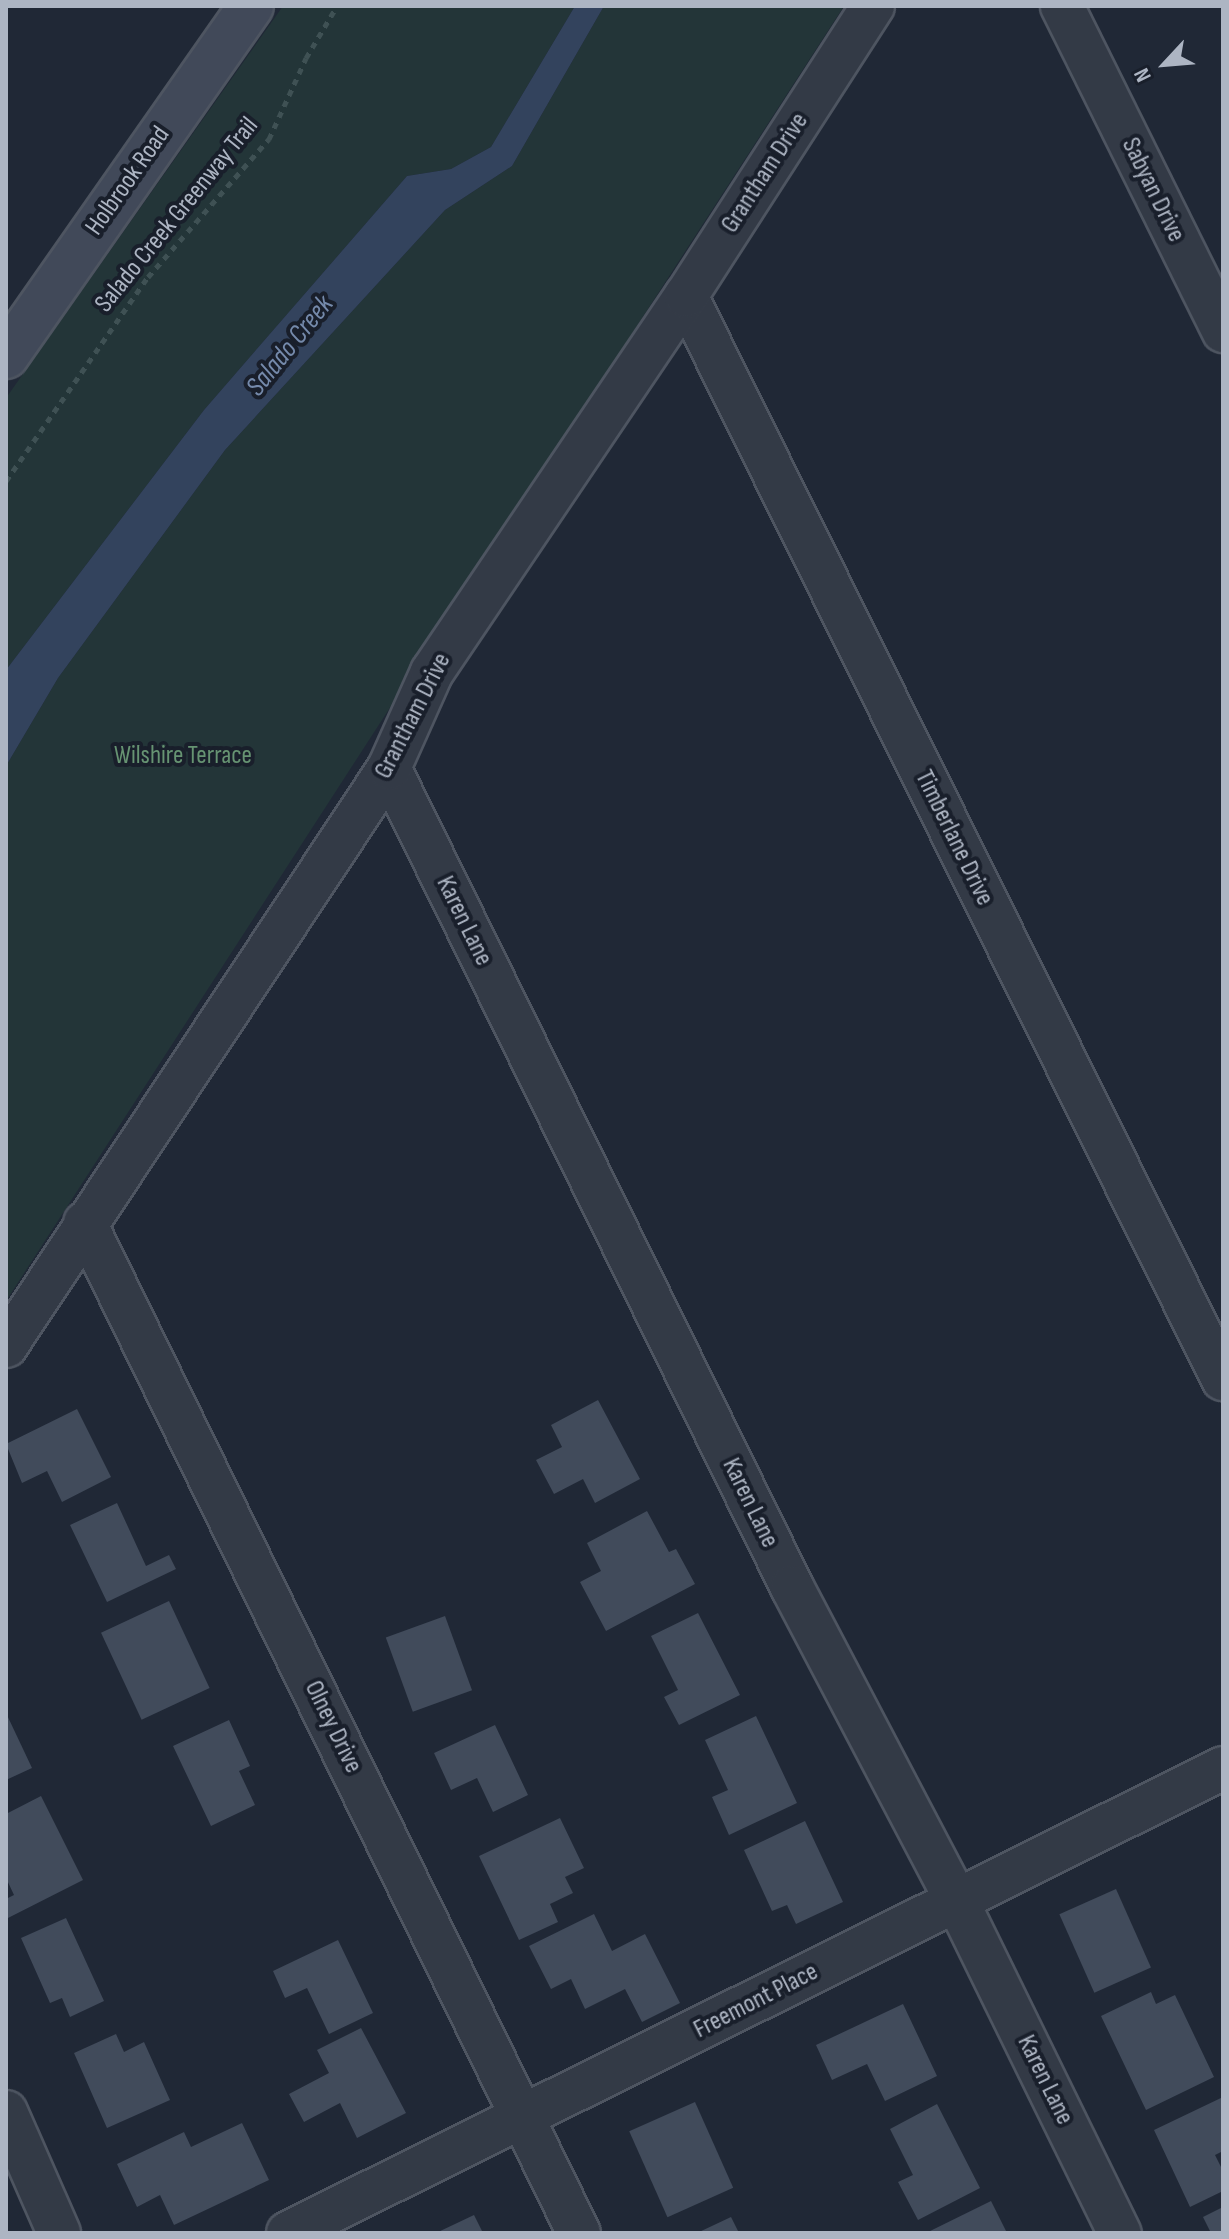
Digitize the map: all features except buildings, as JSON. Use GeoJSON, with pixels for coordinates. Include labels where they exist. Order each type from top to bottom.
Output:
{"type":"FeatureCollection","features":[{"type":"Feature","properties":{"kind":"street","name":"Holbrook Road"},"geometry":{"type":"LineString","coordinates":[[6,356],[251,6]]}},
{"type":"Feature","properties":{"kind":"street","name":"Grantham Drive"},"geometry":{"type":"LineString","coordinates":[[6,1346],[389,768],[432,672],[686,296],[873,6]]}},
{"type":"Feature","properties":{"kind":"street","name":"Sabyan Drive"},"geometry":{"type":"LineString","coordinates":[[1062,6],[1223,331]]}},
{"type":"Feature","properties":{"kind":"street","name":"Timberlane Drive"},"geometry":{"type":"LineString","coordinates":[[686,296],[1223,1379]]}},
{"type":"Feature","properties":{"kind":"street","name":"Karen Lane"},"geometry":{"type":"LineString","coordinates":[[389,768],[792,1587],[957,1901],[1120,2233]]}},
{"type":"Feature","properties":{"kind":"street","name":"Olney Drive"},"geometry":{"type":"LineString","coordinates":[[85,1223],[579,2233]]}},
{"type":"Feature","properties":{"kind":"street","name":"Freemont Place"},"geometry":{"type":"LineString","coordinates":[[288,2233],[1223,1768]]}},
{"type":"Feature","properties":{"kind":"street"},"geometry":{"type":"LineString","coordinates":[[6,2112],[59,2233]]}},
{"type":"Feature","properties":{"kind":"path","name":"Salado Creek Greenway Trail"},"geometry":{"type":"LineString","coordinates":[[6,481],[148,277],[269,139],[306,58],[337,6]]}},
{"type":"Feature","properties":{"kind":"green space"},"geometry":{"type":"Polygon","coordinates":[[[283,6],[575,6],[491,147],[451,169],[407,176],[204,410],[6,670],[6,398],[283,6]]]}},
{"type":"Feature","properties":{"kind":"green space","name":"Wilshire Terrace"},"geometry":{"type":"Polygon","coordinates":[[[604,6],[844,6],[6,1301],[6,766],[58,678],[225,450],[445,210],[512,166],[604,6]]]}},
{"type":"Feature","properties":{"kind":"water","name":"Salado Creek"},"geometry":{"type":"Polygon","coordinates":[[[575,6],[604,6],[512,166],[445,210],[225,450],[58,678],[6,766],[6,670],[204,410],[407,176],[451,169],[491,147],[575,6]]]}}]}
